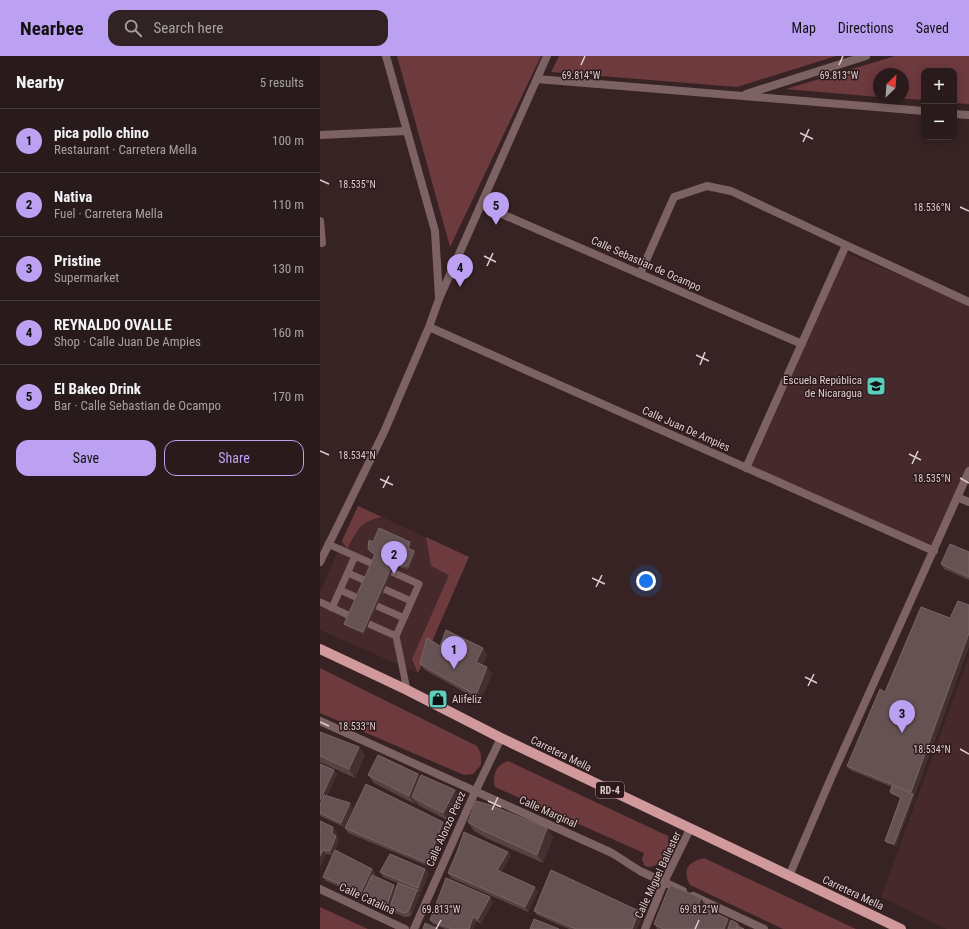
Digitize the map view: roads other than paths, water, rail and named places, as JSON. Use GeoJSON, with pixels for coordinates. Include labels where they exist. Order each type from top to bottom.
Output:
{"type":"FeatureCollection","features":[{"type":"Feature","properties":{"kind":"main road","name":"Carretera Mella"},"geometry":{"type":"LineString","coordinates":[[320,649],[407,690],[501,738],[901,929]]}},
{"type":"Feature","properties":{"kind":"street"},"geometry":{"type":"LineString","coordinates":[[386,56],[435,231],[439,299]]}},
{"type":"Feature","properties":{"kind":"street"},"geometry":{"type":"LineString","coordinates":[[320,562],[384,432],[429,327],[439,299],[547,56]]}},
{"type":"Feature","properties":{"kind":"street"},"geometry":{"type":"LineString","coordinates":[[742,96],[866,56]]}},
{"type":"Feature","properties":{"kind":"street"},"geometry":{"type":"LineString","coordinates":[[537,79],[921,111]]}},
{"type":"Feature","properties":{"kind":"street"},"geometry":{"type":"LineString","coordinates":[[957,114],[969,115]]}},
{"type":"Feature","properties":{"kind":"street"},"geometry":{"type":"LineString","coordinates":[[320,135],[407,131]]}},
{"type":"Feature","properties":{"kind":"street"},"geometry":{"type":"LineString","coordinates":[[640,274],[674,197],[707,186],[731,191],[969,302]]}},
{"type":"Feature","properties":{"kind":"street","name":"Calle Sebastian de Ocampo"},"geometry":{"type":"LineString","coordinates":[[481,205],[802,344]]}},
{"type":"Feature","properties":{"kind":"street"},"geometry":{"type":"LineString","coordinates":[[320,221],[322,243]]}},
{"type":"Feature","properties":{"kind":"street"},"geometry":{"type":"LineString","coordinates":[[746,468],[846,245]]}},
{"type":"Feature","properties":{"kind":"street","name":"Calle Juan De Ampies"},"geometry":{"type":"LineString","coordinates":[[429,327],[934,551]]}},
{"type":"Feature","properties":{"kind":"street"},"geometry":{"type":"LineString","coordinates":[[789,876],[831,778],[969,471]]}},
{"type":"Feature","properties":{"kind":"street"},"geometry":{"type":"LineString","coordinates":[[958,497],[969,502]]}},
{"type":"Feature","properties":{"kind":"street","name":"Calle Marginal"},"geometry":{"type":"LineString","coordinates":[[320,721],[612,853],[640,871],[764,929]]}},
{"type":"Feature","properties":{"kind":"street","name":"Calle Alonzo Perez"},"geometry":{"type":"LineString","coordinates":[[414,929],[475,792],[501,738]]}},
{"type":"Feature","properties":{"kind":"street","name":"Calle Miguel Ballester"},"geometry":{"type":"LineString","coordinates":[[645,929],[664,882],[690,829]]}},
{"type":"Feature","properties":{"kind":"street","name":"Calle Catalina"},"geometry":{"type":"LineString","coordinates":[[320,889],[405,929]]}},
{"type":"Feature","properties":{"kind":"lane"},"geometry":{"type":"LineString","coordinates":[[328,544],[374,564]]}},
{"type":"Feature","properties":{"kind":"lane"},"geometry":{"type":"LineString","coordinates":[[332,608],[355,556]]}},
{"type":"Feature","properties":{"kind":"lane"},"geometry":{"type":"LineString","coordinates":[[392,572],[419,584],[396,636],[407,690]]}},
{"type":"Feature","properties":{"kind":"lane"},"geometry":{"type":"LineString","coordinates":[[348,573],[366,581]]}},
{"type":"Feature","properties":{"kind":"lane"},"geometry":{"type":"LineString","coordinates":[[384,589],[411,601]]}},
{"type":"Feature","properties":{"kind":"lane"},"geometry":{"type":"LineString","coordinates":[[340,590],[358,598]]}},
{"type":"Feature","properties":{"kind":"lane"},"geometry":{"type":"LineString","coordinates":[[320,602],[350,616]]}},
{"type":"Feature","properties":{"kind":"lane"},"geometry":{"type":"LineString","coordinates":[[377,606],[404,618]]}},
{"type":"Feature","properties":{"kind":"lane"},"geometry":{"type":"LineString","coordinates":[[369,624],[396,636]]}},
{"type":"Feature","properties":{"kind":"place","name":"El Bakeo Drink"},"geometry":{"type":"Point","coordinates":[496,225]}},
{"type":"Feature","properties":{"kind":"place","name":"REYNALDO OVALLE"},"geometry":{"type":"Point","coordinates":[460,287]}},
{"type":"Feature","properties":{"kind":"place","name":"Escuela República de Nicaragua"},"geometry":{"type":"Point","coordinates":[876,386]}},
{"type":"Feature","properties":{"kind":"place","name":"Nativa"},"geometry":{"type":"Point","coordinates":[394,574]}},
{"type":"Feature","properties":{"kind":"place","name":"pica pollo chino"},"geometry":{"type":"Point","coordinates":[454,669]}},
{"type":"Feature","properties":{"kind":"place","name":"Alifeliz"},"geometry":{"type":"Point","coordinates":[438,699]}},
{"type":"Feature","properties":{"kind":"place","name":"Pristine"},"geometry":{"type":"Point","coordinates":[902,733]}}]}
